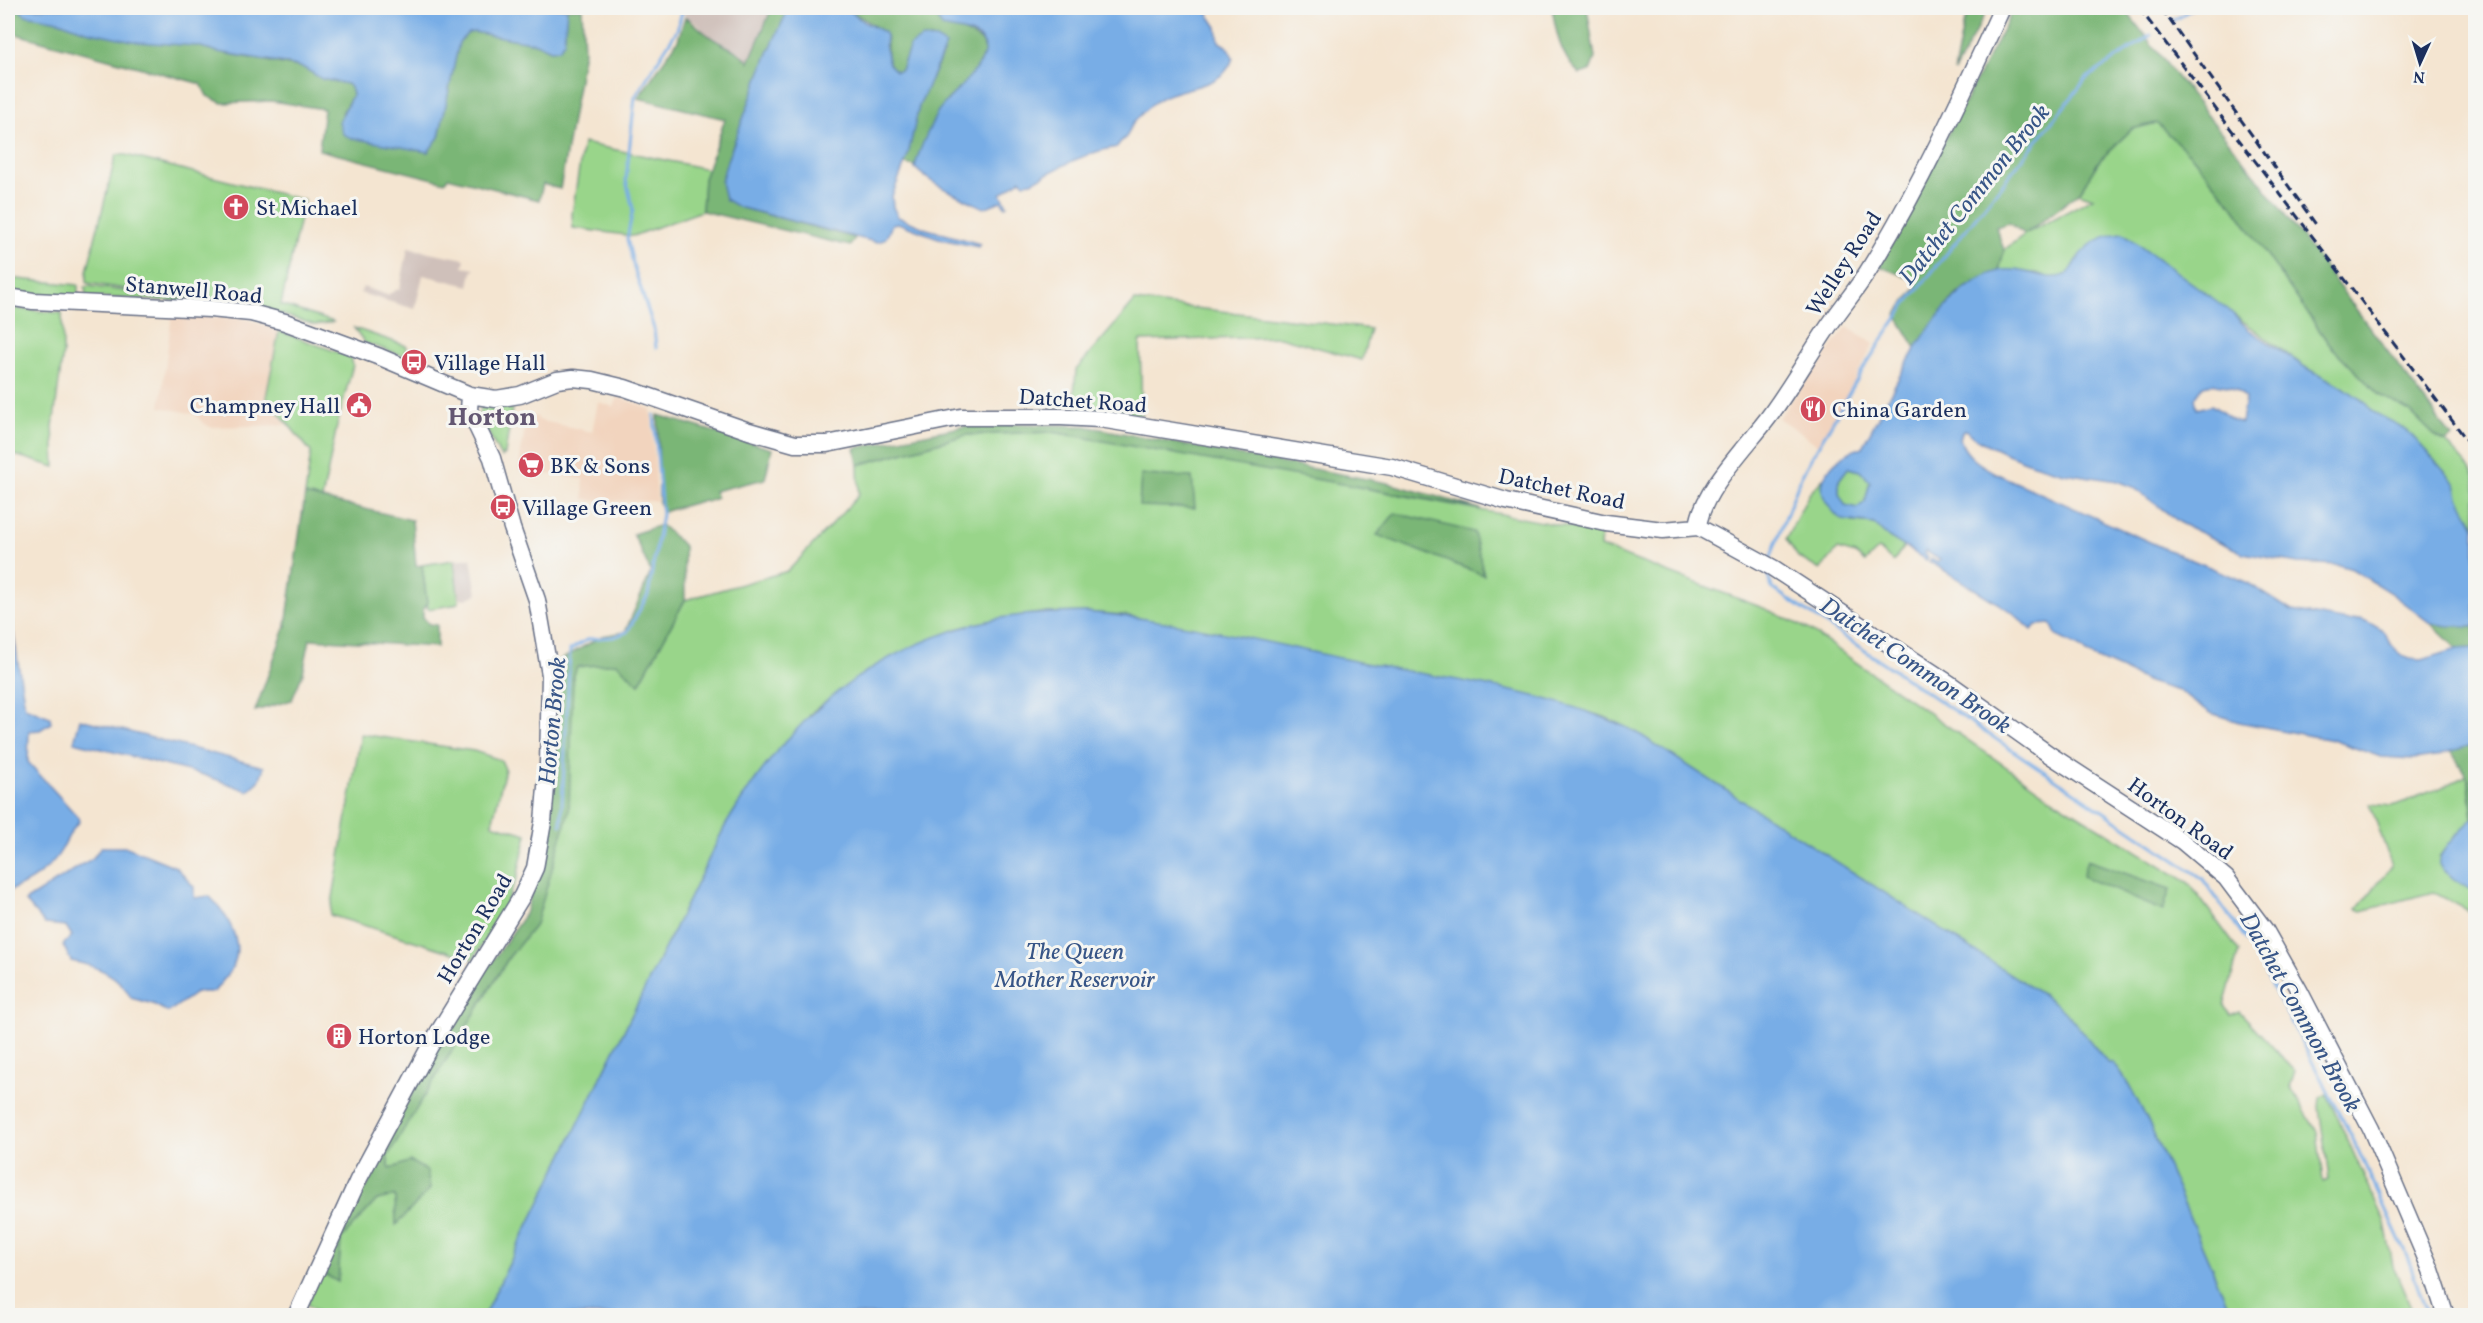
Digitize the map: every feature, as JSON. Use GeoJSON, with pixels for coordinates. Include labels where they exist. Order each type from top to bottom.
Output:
{"type":"FeatureCollection","features":[{"type":"Feature","properties":{"kind":"street","name":"Welley Road"},"geometry":{"type":"LineString","coordinates":[[1698,528],[1698,517],[1710,495],[1790,388],[1826,330],[1872,264],[1904,210],[1960,101],[2002,8]]}},
{"type":"Feature","properties":{"kind":"street","name":"Stanwell Road"},"geometry":{"type":"LineString","coordinates":[[8,297],[33,301],[251,313],[285,322],[380,357],[471,395]]}},
{"type":"Feature","properties":{"kind":"street","name":"Datchet Road"},"geometry":{"type":"LineString","coordinates":[[471,395],[496,399],[520,395],[557,380],[592,380],[625,388],[783,442],[810,446],[961,417],[1100,419],[1392,467],[1506,501],[1606,523],[1663,530],[1698,528]]}},
{"type":"Feature","properties":{"kind":"street","name":"Horton Road"},"geometry":{"type":"LineString","coordinates":[[296,1316],[358,1180],[430,1046],[522,896],[535,868],[543,822],[548,764],[550,675],[537,600],[492,458],[469,410],[471,395]]}},
{"type":"Feature","properties":{"kind":"street","name":"Horton Road"},"geometry":{"type":"LineString","coordinates":[[1698,528],[1769,566],[1950,684],[2050,755],[2182,841],[2226,878],[2265,930],[2371,1128],[2430,1270],[2446,1316]]}},
{"type":"Feature","properties":{"kind":"shaded area"},"geometry":{"type":"Polygon","coordinates":[[[670,8],[772,8],[749,63],[742,53],[707,35],[696,22],[685,17],[684,13],[670,8]]]}},
{"type":"Feature","properties":{"kind":"shaded area"},"geometry":{"type":"Polygon","coordinates":[[[408,248],[465,259],[463,267],[475,269],[472,272],[469,286],[423,275],[415,309],[360,293],[363,287],[387,295],[400,288],[408,248]]]}},
{"type":"Feature","properties":{"kind":"shaded area"},"geometry":{"type":"Polygon","coordinates":[[[172,314],[247,319],[279,331],[266,397],[286,425],[210,427],[195,414],[160,407],[172,314]]]}},
{"type":"Feature","properties":{"kind":"shaded area"},"geometry":{"type":"Polygon","coordinates":[[[1847,327],[1874,343],[1820,446],[1778,418],[1847,327]]]}},
{"type":"Feature","properties":{"kind":"shaded area"},"geometry":{"type":"Polygon","coordinates":[[[618,397],[651,409],[657,501],[584,499],[583,479],[518,470],[527,415],[538,417],[538,420],[592,432],[598,402],[614,407],[618,397]]]}},
{"type":"Feature","properties":{"kind":"shaded area"},"geometry":{"type":"Polygon","coordinates":[[[471,558],[477,594],[466,599],[460,598],[454,560],[471,558]]]}},
{"type":"Feature","properties":{"kind":"green space"},"geometry":{"type":"Polygon","coordinates":[[[8,8],[18,8],[23,13],[59,21],[86,31],[198,46],[218,52],[304,68],[322,79],[347,84],[351,88],[352,95],[342,113],[394,145],[428,152],[439,137],[459,42],[468,33],[474,32],[536,43],[551,50],[564,42],[567,8],[582,8],[584,51],[560,189],[543,184],[539,200],[448,177],[445,182],[319,150],[324,109],[271,101],[222,103],[207,96],[201,84],[8,32],[8,8]]]}},
{"type":"Feature","properties":{"kind":"green space"},"geometry":{"type":"Polygon","coordinates":[[[772,8],[789,8],[768,53],[727,161],[738,207],[855,238],[850,246],[702,211],[704,179],[725,119],[638,98],[678,40],[685,17],[713,39],[740,53],[749,62],[772,8]]]}},
{"type":"Feature","properties":{"kind":"green space"},"geometry":{"type":"Polygon","coordinates":[[[846,8],[940,8],[949,26],[983,42],[985,52],[970,79],[947,100],[919,153],[915,166],[904,164],[919,106],[944,51],[932,38],[919,40],[908,52],[901,70],[896,71],[887,58],[886,35],[846,8]]]}},
{"type":"Feature","properties":{"kind":"green space"},"geometry":{"type":"Polygon","coordinates":[[[1552,8],[1587,8],[1595,58],[1590,71],[1580,74],[1563,52],[1552,8]]]}},
{"type":"Feature","properties":{"kind":"green space"},"geometry":{"type":"Polygon","coordinates":[[[1971,8],[1988,8],[1954,72],[1963,25],[1971,8]]]}},
{"type":"Feature","properties":{"kind":"green space"},"geometry":{"type":"Polygon","coordinates":[[[2014,8],[2124,8],[2253,172],[2452,437],[2446,442],[2434,435],[2410,411],[2378,394],[2329,344],[2233,206],[2192,156],[2156,123],[2132,129],[2099,161],[2079,193],[2025,234],[2009,223],[1996,227],[2004,250],[1999,271],[1963,289],[1952,299],[1916,348],[1896,315],[1917,287],[1914,280],[1879,266],[2014,8]]]}},
{"type":"Feature","properties":{"kind":"green space"},"geometry":{"type":"Polygon","coordinates":[[[2156,123],[2192,156],[2233,206],[2329,344],[2378,394],[2410,411],[2434,435],[2446,442],[2470,469],[2475,477],[2475,526],[2458,497],[2456,484],[2406,429],[2373,412],[2367,404],[2343,387],[2305,367],[2123,233],[2080,255],[2070,272],[2061,277],[2050,278],[2037,273],[1999,271],[2004,250],[2025,234],[2093,198],[2079,193],[2099,161],[2132,129],[2156,123]]]}},
{"type":"Feature","properties":{"kind":"green space"},"geometry":{"type":"Polygon","coordinates":[[[583,143],[708,169],[704,179],[702,211],[633,236],[573,228],[572,214],[583,143]]]}},
{"type":"Feature","properties":{"kind":"green space"},"geometry":{"type":"Polygon","coordinates":[[[116,155],[126,155],[304,200],[281,305],[334,322],[315,325],[249,304],[87,283],[87,271],[116,155]]]}},
{"type":"Feature","properties":{"kind":"green space"},"geometry":{"type":"Polygon","coordinates":[[[8,278],[78,285],[78,298],[8,291],[8,278]]]}},
{"type":"Feature","properties":{"kind":"green space"},"geometry":{"type":"Polygon","coordinates":[[[85,287],[204,302],[86,297],[85,287]]]}},
{"type":"Feature","properties":{"kind":"green space"},"geometry":{"type":"Polygon","coordinates":[[[1135,301],[1370,329],[1362,360],[1280,337],[1140,341],[1142,415],[1073,406],[1076,370],[1135,301]]]}},
{"type":"Feature","properties":{"kind":"green space"},"geometry":{"type":"Polygon","coordinates":[[[8,308],[62,313],[63,352],[53,427],[55,467],[8,453],[8,308]]]}},
{"type":"Feature","properties":{"kind":"green space"},"geometry":{"type":"Polygon","coordinates":[[[354,328],[407,346],[405,356],[365,343],[354,328]]]}},
{"type":"Feature","properties":{"kind":"green space"},"geometry":{"type":"Polygon","coordinates":[[[279,331],[351,357],[353,365],[338,421],[322,499],[305,495],[311,452],[266,397],[279,331]]]}},
{"type":"Feature","properties":{"kind":"green space"},"geometry":{"type":"Polygon","coordinates":[[[487,404],[510,405],[512,409],[505,454],[501,457],[479,415],[480,409],[487,404]]]}},
{"type":"Feature","properties":{"kind":"green space"},"geometry":{"type":"Polygon","coordinates":[[[658,415],[772,449],[765,479],[714,491],[717,498],[662,512],[659,502],[658,415]]]}},
{"type":"Feature","properties":{"kind":"green space"},"geometry":{"type":"Polygon","coordinates":[[[981,423],[1085,426],[1388,483],[1481,509],[1053,432],[966,435],[858,465],[855,448],[981,423]]]}},
{"type":"Feature","properties":{"kind":"green space"},"geometry":{"type":"Polygon","coordinates":[[[1053,432],[1201,457],[1601,533],[1600,547],[1766,609],[1808,629],[2054,800],[2189,883],[2239,951],[2224,1006],[2231,1015],[2239,1011],[2295,1071],[2290,1086],[2317,1132],[2323,1181],[2329,1179],[2319,1107],[2320,1097],[2327,1094],[2385,1223],[2393,1266],[2414,1315],[2232,1315],[2147,1119],[2129,1085],[2114,1063],[2108,1063],[2071,1018],[2055,1003],[1636,732],[1605,717],[1542,699],[1124,615],[1086,612],[1040,613],[1002,618],[956,629],[893,656],[867,671],[813,711],[725,826],[484,1315],[322,1315],[307,1304],[321,1272],[338,1282],[341,1239],[377,1200],[395,1195],[397,1224],[430,1189],[390,1169],[387,1157],[509,957],[536,924],[573,678],[577,666],[617,663],[639,684],[685,600],[788,571],[859,495],[858,465],[966,435],[1053,432]]]}},
{"type":"Feature","properties":{"kind":"green space"},"geometry":{"type":"Polygon","coordinates":[[[1848,468],[1861,471],[1870,481],[1865,502],[1857,508],[1845,505],[1839,494],[1839,480],[1848,468]]]}},
{"type":"Feature","properties":{"kind":"green space"},"geometry":{"type":"Polygon","coordinates":[[[1141,475],[1192,477],[1195,508],[1139,506],[1141,475]]]}},
{"type":"Feature","properties":{"kind":"green space"},"geometry":{"type":"Polygon","coordinates":[[[1824,478],[1823,483],[1852,522],[1874,524],[1884,534],[1904,546],[1893,562],[1879,549],[1865,562],[1855,554],[1838,549],[1820,570],[1798,557],[1786,539],[1809,494],[1824,478]]]}},
{"type":"Feature","properties":{"kind":"green space"},"geometry":{"type":"Polygon","coordinates":[[[305,495],[412,520],[416,566],[422,565],[427,604],[423,610],[423,617],[429,624],[437,625],[437,647],[310,639],[303,673],[292,700],[255,711],[286,625],[305,495]]]}},
{"type":"Feature","properties":{"kind":"green space"},"geometry":{"type":"Polygon","coordinates":[[[1395,513],[1474,532],[1484,575],[1377,535],[1395,513]]]}},
{"type":"Feature","properties":{"kind":"green space"},"geometry":{"type":"Polygon","coordinates":[[[661,525],[684,546],[685,600],[639,684],[616,663],[577,667],[573,678],[569,811],[536,924],[509,957],[387,1157],[390,1169],[410,1161],[427,1171],[430,1189],[396,1225],[395,1196],[377,1200],[341,1239],[338,1282],[321,1272],[351,1196],[366,1188],[394,1126],[454,1017],[525,914],[549,834],[557,728],[557,662],[602,636],[625,632],[651,572],[633,534],[661,525]]]}},
{"type":"Feature","properties":{"kind":"green space"},"geometry":{"type":"Polygon","coordinates":[[[454,560],[459,602],[428,609],[422,565],[454,560]]]}},
{"type":"Feature","properties":{"kind":"green space"},"geometry":{"type":"Polygon","coordinates":[[[2430,623],[2475,626],[2475,648],[2457,649],[2430,623]]]}},
{"type":"Feature","properties":{"kind":"green space"},"geometry":{"type":"Polygon","coordinates":[[[361,734],[474,751],[501,760],[505,769],[492,824],[527,834],[517,878],[500,917],[473,959],[330,915],[361,734]]]}},
{"type":"Feature","properties":{"kind":"green space"},"geometry":{"type":"Polygon","coordinates":[[[2475,742],[2476,817],[2473,819],[2469,780],[2451,751],[2475,742]]]}},
{"type":"Feature","properties":{"kind":"green space"},"geometry":{"type":"Polygon","coordinates":[[[2468,775],[2473,819],[2454,837],[2439,857],[2475,890],[2475,914],[2433,892],[2362,911],[2357,909],[2392,866],[2370,804],[2393,806],[2468,775]]]}},
{"type":"Feature","properties":{"kind":"green space"},"geometry":{"type":"Polygon","coordinates":[[[2087,860],[2170,889],[2163,911],[2082,876],[2087,860]]]}},
{"type":"Feature","properties":{"kind":"water"},"geometry":{"type":"Polygon","coordinates":[[[18,8],[567,8],[564,42],[559,49],[551,50],[536,43],[474,32],[468,33],[459,42],[439,137],[428,152],[351,138],[343,134],[339,122],[352,95],[351,88],[347,84],[322,79],[304,68],[218,52],[198,46],[138,42],[86,31],[59,21],[25,15],[18,8]]]}},
{"type":"Feature","properties":{"kind":"water"},"geometry":{"type":"Polygon","coordinates":[[[789,8],[846,8],[864,22],[884,32],[889,64],[896,71],[901,70],[910,46],[922,38],[936,39],[946,45],[919,106],[908,155],[892,196],[893,207],[898,217],[927,229],[980,244],[978,247],[941,239],[898,223],[892,224],[885,239],[875,242],[738,207],[725,199],[721,182],[727,161],[768,53],[789,8]]]}},
{"type":"Feature","properties":{"kind":"water"},"geometry":{"type":"Polygon","coordinates":[[[940,8],[1204,8],[1217,27],[1219,42],[1228,47],[1233,58],[1228,68],[1220,76],[1156,101],[1135,122],[1117,147],[1084,156],[1032,182],[1024,183],[1021,179],[1001,194],[1007,205],[1005,206],[1001,201],[984,208],[939,186],[915,168],[921,148],[937,113],[976,69],[985,50],[983,42],[975,35],[942,27],[938,20],[942,12],[940,8]]]}},
{"type":"Feature","properties":{"kind":"water"},"geometry":{"type":"Polygon","coordinates":[[[2123,233],[2229,310],[2248,329],[2305,367],[2343,387],[2367,404],[2373,412],[2406,429],[2456,484],[2459,497],[2475,526],[2475,626],[2430,623],[2389,592],[2352,569],[2339,565],[2298,563],[2243,553],[2182,524],[2133,487],[2118,481],[2064,473],[2033,464],[1980,441],[1965,430],[1960,439],[1962,445],[1979,463],[1995,473],[2248,583],[2292,611],[2348,621],[2361,619],[2368,622],[2385,632],[2389,642],[2402,656],[2422,660],[2457,649],[2475,648],[2475,744],[2436,756],[2413,759],[2381,757],[2332,740],[2239,722],[2211,713],[2179,691],[2151,683],[2086,654],[2083,649],[2057,636],[2051,624],[2036,625],[2032,630],[2012,612],[1929,561],[1931,558],[1938,563],[1940,560],[1926,551],[1924,553],[1928,557],[1926,560],[1884,534],[1874,524],[1842,520],[1829,506],[1822,487],[1829,469],[1853,450],[1862,447],[1918,345],[1954,298],[1975,281],[1999,271],[2016,270],[2048,277],[2065,275],[2088,246],[2104,237],[2123,233]],[[2213,384],[2203,386],[2195,398],[2197,409],[2211,405],[2241,423],[2245,398],[2231,387],[2213,384]],[[1848,468],[1839,480],[1839,494],[1845,505],[1857,508],[1865,502],[1870,482],[1861,471],[1848,468]]]}},
{"type":"Feature","properties":{"kind":"water"},"geometry":{"type":"Polygon","coordinates":[[[8,598],[25,707],[50,717],[51,723],[40,730],[29,731],[28,762],[78,817],[79,822],[52,863],[31,880],[8,891],[8,598]]]}},
{"type":"Feature","properties":{"kind":"water","name":"The Queen Mother Reservoir"},"geometry":{"type":"Polygon","coordinates":[[[1086,612],[1191,627],[1502,689],[1571,706],[1636,732],[2055,1003],[2071,1018],[2108,1063],[2114,1063],[2129,1085],[2147,1119],[2232,1315],[484,1315],[725,826],[777,751],[807,719],[839,691],[874,667],[912,646],[954,630],[1000,618],[1086,612]]]}},
{"type":"Feature","properties":{"kind":"water"},"geometry":{"type":"Polygon","coordinates":[[[80,719],[264,767],[259,781],[248,791],[204,775],[74,742],[80,719]]]}},
{"type":"Feature","properties":{"kind":"water"},"geometry":{"type":"Polygon","coordinates":[[[2475,817],[2475,893],[2449,876],[2441,868],[2439,859],[2459,832],[2475,817]]]}},
{"type":"Feature","properties":{"kind":"water"},"geometry":{"type":"Polygon","coordinates":[[[101,847],[127,847],[176,867],[194,887],[194,898],[209,896],[221,910],[235,936],[237,946],[232,968],[214,992],[197,992],[168,1012],[153,1004],[131,998],[120,983],[106,972],[71,961],[63,945],[72,936],[66,926],[45,924],[25,901],[93,858],[101,847]]]}},
{"type":"Feature","properties":{"kind":"waterway","name":"Horton Brook"},"geometry":{"type":"LineString","coordinates":[[656,348],[654,329],[627,239],[633,209],[626,180],[635,97],[677,30],[683,8]]}},
{"type":"Feature","properties":{"kind":"waterway","name":"Datchet Common Brook"},"geometry":{"type":"LineString","coordinates":[[2174,20],[2193,8]]}},
{"type":"Feature","properties":{"kind":"waterway","name":"Datchet Common Brook"},"geometry":{"type":"LineString","coordinates":[[1770,559],[1801,476],[1865,366],[1904,307],[2087,78],[2151,35]]}},
{"type":"Feature","properties":{"kind":"waterway","name":"Horton Brook"},"geometry":{"type":"LineString","coordinates":[[561,825],[570,650],[588,639],[614,637],[627,632],[648,595],[662,514],[654,415]]}},
{"type":"Feature","properties":{"kind":"waterway","name":"Datchet Common Brook"},"geometry":{"type":"LineString","coordinates":[[1767,572],[1772,588],[2202,878],[2251,946],[2352,1137],[2407,1256],[2428,1316]]}},
{"type":"Feature","properties":{"kind":"railway"},"geometry":{"type":"LineString","coordinates":[[2139,8],[2476,452]]}},
{"type":"Feature","properties":{"kind":"railway"},"geometry":{"type":"LineString","coordinates":[[2161,8],[2317,226]]}},
{"type":"Feature","properties":{"kind":"place","name":"St Michael"},"geometry":{"type":"Point","coordinates":[236,207]}},
{"type":"Feature","properties":{"kind":"place","name":"Village Hall"},"geometry":{"type":"Point","coordinates":[414,362]}},
{"type":"Feature","properties":{"kind":"place","name":"Champney Hall"},"geometry":{"type":"Point","coordinates":[359,405]}},
{"type":"Feature","properties":{"kind":"place","name":"China Garden"},"geometry":{"type":"Point","coordinates":[1813,409]}},
{"type":"Feature","properties":{"kind":"place","name":"BK & Sons"},"geometry":{"type":"Point","coordinates":[531,465]}},
{"type":"Feature","properties":{"kind":"place","name":"Village Green"},"geometry":{"type":"Point","coordinates":[503,507]}},
{"type":"Feature","properties":{"kind":"place","name":"Horton Lodge"},"geometry":{"type":"Point","coordinates":[339,1036]}},
{"type":"Feature","properties":{"kind":"district","name":"Horton"},"geometry":{"type":"Point","coordinates":[492,416]}}]}
